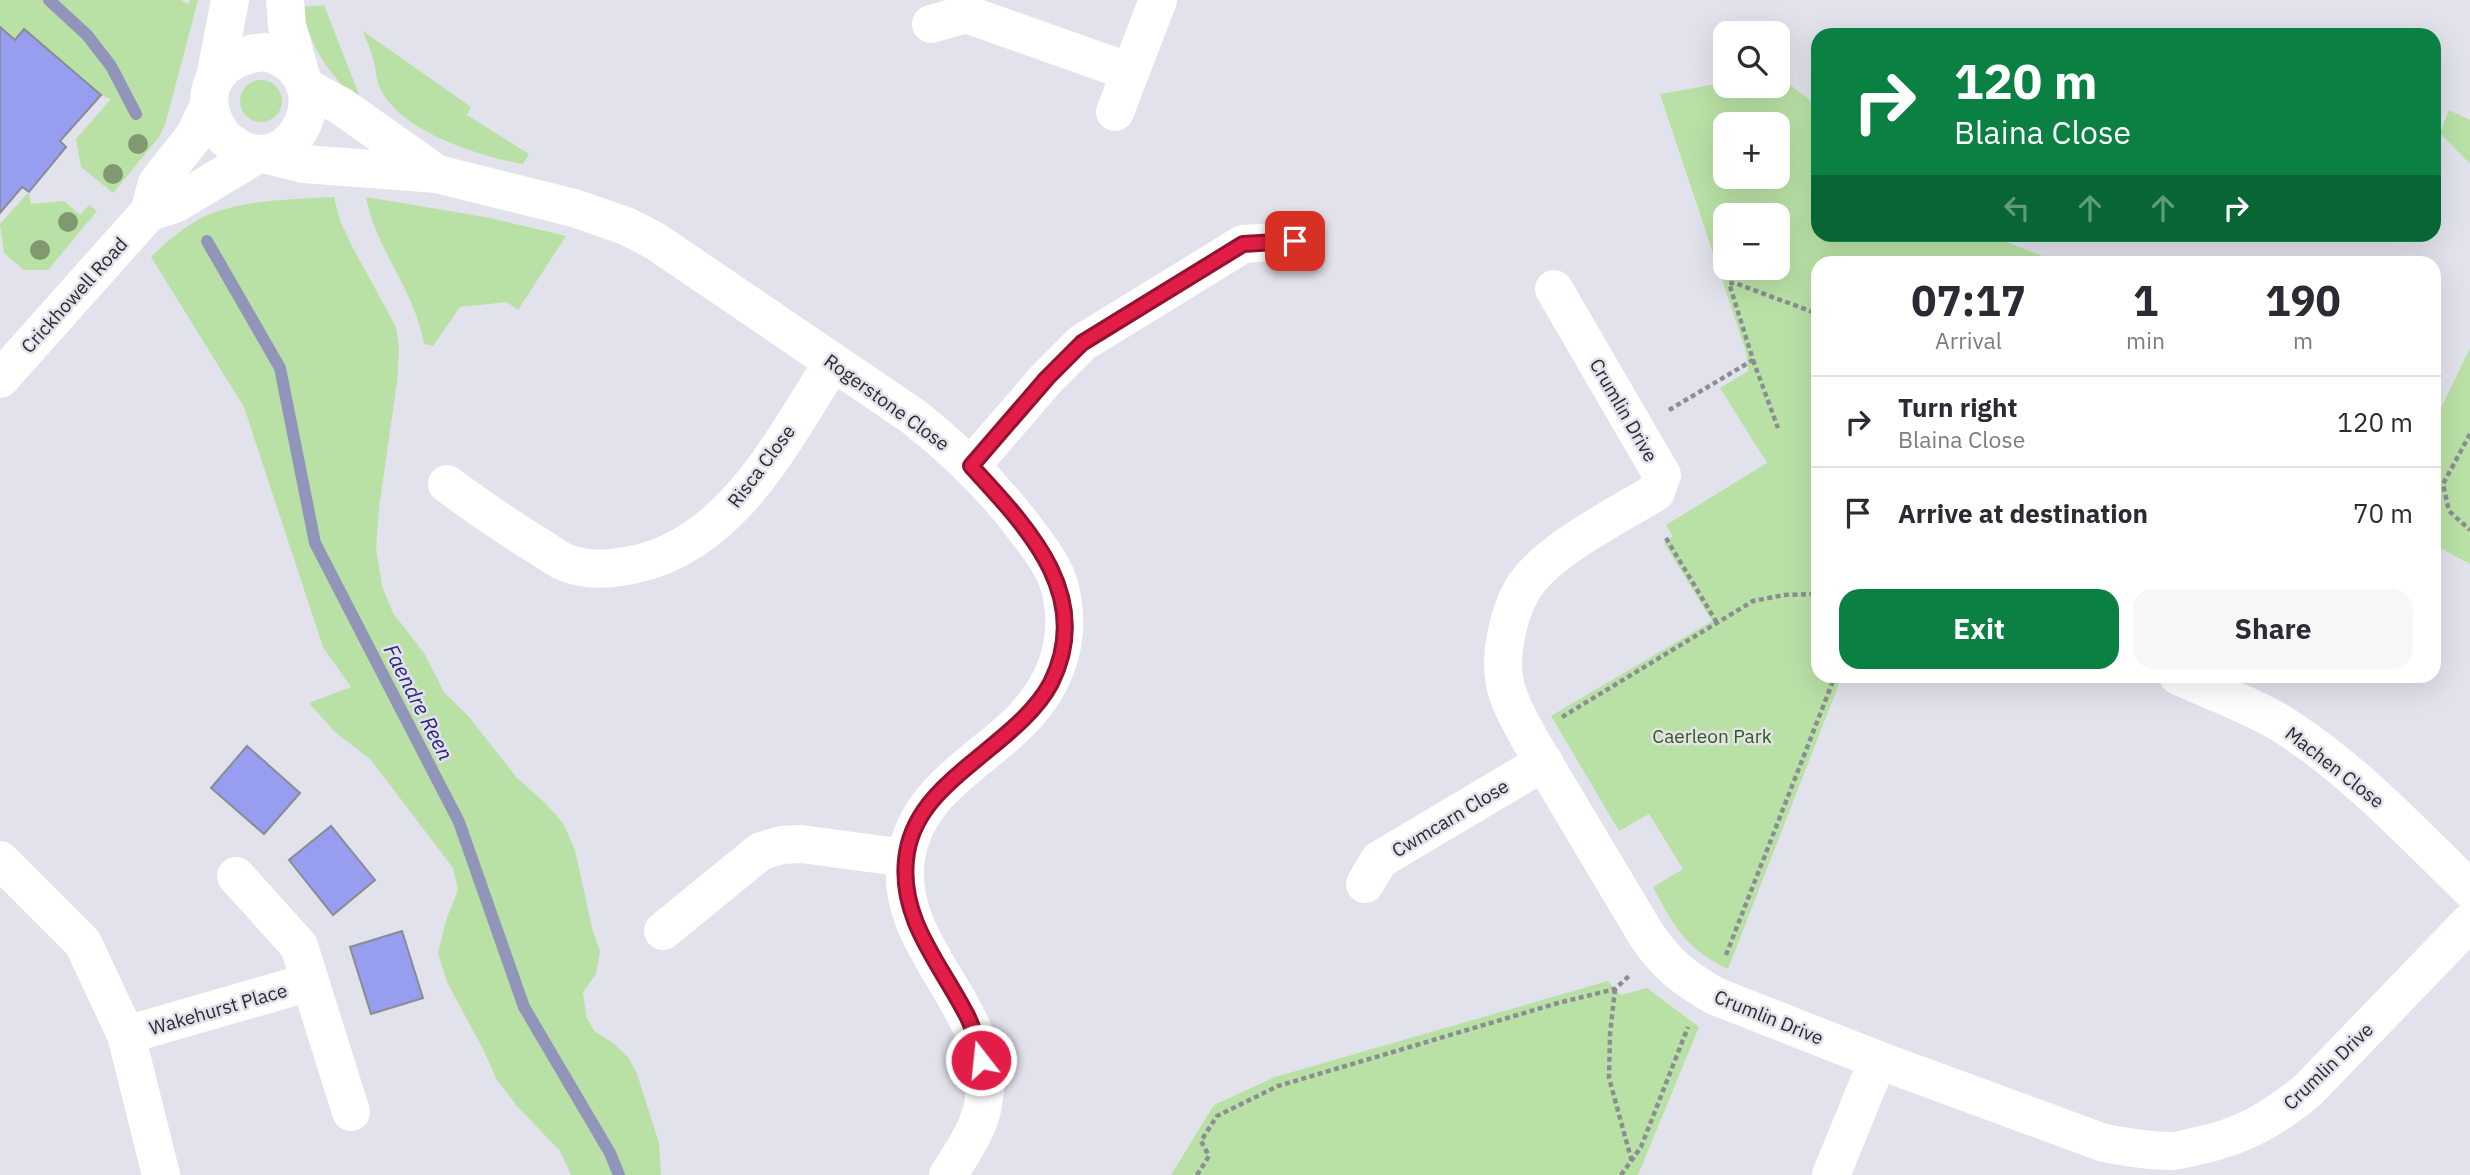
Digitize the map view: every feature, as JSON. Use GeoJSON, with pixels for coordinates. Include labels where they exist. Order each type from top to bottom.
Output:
{"type":"FeatureCollection","features":[{"type":"Feature","properties":{"kind":"street","name":"Crickhowell Road"},"geometry":{"type":"LineString","coordinates":[[0,379],[149,212],[157,183],[194,136],[212,92],[230,0]]}},
{"type":"Feature","properties":{"kind":"street"},"geometry":{"type":"LineString","coordinates":[[285,0],[287,25],[303,80],[309,104],[306,120],[298,134],[287,144],[261,154],[236,146],[219,131],[212,92],[235,59],[250,53],[267,52],[280,56],[303,80]]}},
{"type":"Feature","properties":{"kind":"street"},"geometry":{"type":"LineString","coordinates":[[1115,112],[1158,0]]}},
{"type":"Feature","properties":{"kind":"street"},"geometry":{"type":"LineString","coordinates":[[931,24],[965,14],[1130,72]]}},
{"type":"Feature","properties":{"kind":"street","name":"Rogerstone Close"},"geometry":{"type":"LineString","coordinates":[[303,80],[437,174]]}},
{"type":"Feature","properties":{"kind":"street","name":"Crickhowell Road"},"geometry":{"type":"LineString","coordinates":[[149,212],[175,204],[261,154]]}},
{"type":"Feature","properties":{"kind":"street","name":"Rogerstone Close"},"geometry":{"type":"LineString","coordinates":[[261,154],[304,164],[437,174],[574,208],[626,226],[655,241],[914,417],[971,466],[1009,507],[1037,545],[1060,587],[1065,622],[1061,653],[1050,684],[1012,729],[930,802],[915,824],[906,858],[905,886],[911,913],[924,942],[966,1012],[985,1077],[983,1104],[975,1132],[948,1175]]}},
{"type":"Feature","properties":{"kind":"street"},"geometry":{"type":"LineString","coordinates":[[971,466],[1047,378],[1082,343],[1243,244],[1295,241]]}},
{"type":"Feature","properties":{"kind":"street","name":"Crumlin Drive"},"geometry":{"type":"LineString","coordinates":[[1554,289],[1662,475],[1656,492],[1562,550],[1522,589],[1509,620],[1503,650],[1505,684],[1515,712],[1647,936],[1665,961],[1681,974],[1715,996],[1878,1060],[2104,1143],[2137,1149],[2172,1151],[2245,1133],[2280,1113],[2308,1090],[2470,922]]}},
{"type":"Feature","properties":{"kind":"street","name":"Risca Close"},"geometry":{"type":"LineString","coordinates":[[447,484],[564,562],[602,569],[635,566],[672,553],[705,531],[738,502],[761,472],[833,362]]}},
{"type":"Feature","properties":{"kind":"street","name":"Machen Close"},"geometry":{"type":"LineString","coordinates":[[2193,683],[2283,725],[2330,759],[2377,798],[2470,889]]}},
{"type":"Feature","properties":{"kind":"street","name":"Cwmcarn Close"},"geometry":{"type":"LineString","coordinates":[[1366,884],[1379,860],[1544,762]]}},
{"type":"Feature","properties":{"kind":"street"},"geometry":{"type":"LineString","coordinates":[[663,932],[761,851],[782,845],[802,844],[906,858]]}},
{"type":"Feature","properties":{"kind":"street","name":"Wakehurst Place"},"geometry":{"type":"LineString","coordinates":[[0,860],[83,943],[127,1035],[161,1175]]}},
{"type":"Feature","properties":{"kind":"street","name":"Wakehurst Place"},"geometry":{"type":"LineString","coordinates":[[236,876],[299,946],[351,1112]]}},
{"type":"Feature","properties":{"kind":"street","name":"Wakehurst Place"},"geometry":{"type":"LineString","coordinates":[[127,1035],[310,982]]}},
{"type":"Feature","properties":{"kind":"street"},"geometry":{"type":"LineString","coordinates":[[1831,1175],[1878,1060]]}},
{"type":"Feature","properties":{"kind":"path"},"geometry":{"type":"LineString","coordinates":[[1778,428],[1729,283],[1811,311]]}},
{"type":"Feature","properties":{"kind":"path"},"geometry":{"type":"LineString","coordinates":[[1635,430],[1753,360]]}},
{"type":"Feature","properties":{"kind":"path"},"geometry":{"type":"LineString","coordinates":[[2470,434],[2443,484],[2449,512],[2470,530]]}},
{"type":"Feature","properties":{"kind":"path"},"geometry":{"type":"LineString","coordinates":[[1666,538],[1717,623]]}},
{"type":"Feature","properties":{"kind":"path"},"geometry":{"type":"LineString","coordinates":[[1557,720],[1754,601],[1784,595],[1811,594]]}},
{"type":"Feature","properties":{"kind":"path"},"geometry":{"type":"LineString","coordinates":[[1722,965],[1832,683]]}},
{"type":"Feature","properties":{"kind":"path"},"geometry":{"type":"LineString","coordinates":[[1197,1175],[1209,1156],[1201,1141],[1217,1116],[1278,1086],[1558,1003],[1615,989],[1609,1078],[1632,1162]]}},
{"type":"Feature","properties":{"kind":"path"},"geometry":{"type":"LineString","coordinates":[[1621,1175],[1641,1147],[1690,1020]]}},
{"type":"Feature","properties":{"kind":"green space"},"geometry":{"type":"Polygon","coordinates":[[[0,0],[181,0],[188,4],[190,0],[198,0],[165,125],[159,137],[113,193],[81,167],[76,139],[111,99],[101,95],[24,29],[15,40],[0,27],[0,0]]]}},
{"type":"Feature","properties":{"kind":"green space"},"geometry":{"type":"Polygon","coordinates":[[[324,5],[363,105],[323,61],[305,23],[301,7],[324,5]]]}},
{"type":"Feature","properties":{"kind":"green space"},"geometry":{"type":"Polygon","coordinates":[[[363,31],[471,107],[467,115],[529,154],[523,164],[462,148],[420,128],[402,115],[387,100],[378,83],[373,58],[363,31]]]}},
{"type":"Feature","properties":{"kind":"green space"},"geometry":{"type":"Polygon","coordinates":[[[261,80],[276,86],[282,101],[276,116],[261,122],[246,116],[240,101],[246,86],[261,80]]]}},
{"type":"Feature","properties":{"kind":"green space","name":"Caerleon Park"},"geometry":{"type":"Polygon","coordinates":[[[1713,85],[1713,98],[1790,98],[1790,85],[1811,101],[1811,242],[2006,242],[2042,256],[1811,256],[1811,683],[1839,683],[1728,969],[1691,945],[1675,925],[1653,887],[1683,869],[1649,814],[1619,831],[1551,716],[1712,621],[1664,543],[1673,536],[1666,525],[1767,463],[1720,388],[1748,371],[1746,352],[1722,280],[1790,280],[1790,203],[1713,203],[1713,253],[1660,94],[1713,85]]]}},
{"type":"Feature","properties":{"kind":"green space"},"geometry":{"type":"Polygon","coordinates":[[[2449,110],[2470,120],[2470,164],[2441,134],[2449,110]]]}},
{"type":"Feature","properties":{"kind":"green space"},"geometry":{"type":"Polygon","coordinates":[[[27,194],[31,204],[64,201],[80,215],[89,205],[97,211],[48,270],[24,270],[4,253],[0,224],[27,194]]]}},
{"type":"Feature","properties":{"kind":"green space"},"geometry":{"type":"Polygon","coordinates":[[[334,197],[340,221],[396,327],[399,350],[376,548],[382,586],[393,613],[424,653],[444,692],[469,717],[517,778],[563,823],[575,850],[592,928],[600,951],[596,974],[583,992],[586,1016],[594,1031],[628,1057],[637,1074],[659,1143],[661,1175],[571,1175],[560,1151],[518,1107],[497,1080],[447,982],[438,953],[446,920],[458,890],[453,868],[371,760],[335,732],[309,703],[351,687],[323,647],[244,407],[151,257],[189,225],[218,211],[267,201],[334,197]]]}},
{"type":"Feature","properties":{"kind":"green space"},"geometry":{"type":"Polygon","coordinates":[[[366,197],[490,218],[566,236],[518,310],[507,302],[460,307],[433,346],[424,344],[412,305],[378,234],[366,197]]]}},
{"type":"Feature","properties":{"kind":"green space"},"geometry":{"type":"Polygon","coordinates":[[[2470,348],[2470,564],[2441,548],[2442,406],[2470,348]]]}},
{"type":"Feature","properties":{"kind":"green space"},"geometry":{"type":"Polygon","coordinates":[[[1608,981],[1621,995],[1647,988],[1699,1027],[1638,1175],[1171,1175],[1214,1105],[1275,1077],[1608,981]]]}},
{"type":"Feature","properties":{"kind":"building"},"geometry":{"type":"Polygon","coordinates":[[[0,27],[15,40],[24,29],[101,95],[60,141],[66,147],[29,192],[22,187],[0,213],[0,27]]]}},
{"type":"Feature","properties":{"kind":"building"},"geometry":{"type":"Polygon","coordinates":[[[247,746],[300,793],[264,834],[211,788],[247,746]]]}},
{"type":"Feature","properties":{"kind":"building"},"geometry":{"type":"Polygon","coordinates":[[[331,826],[375,880],[333,915],[289,860],[331,826]]]}},
{"type":"Feature","properties":{"kind":"building"},"geometry":{"type":"Polygon","coordinates":[[[402,931],[423,998],[371,1014],[350,947],[402,931]]]}},
{"type":"Feature","properties":{"kind":"waterway","name":"Faendre Reen"},"geometry":{"type":"LineString","coordinates":[[49,0],[87,35],[111,66],[136,114]]}},
{"type":"Feature","properties":{"kind":"waterway","name":"Faendre Reen"},"geometry":{"type":"LineString","coordinates":[[207,241],[280,368],[315,543],[459,822],[524,1007],[610,1153],[619,1175]]}},
{"type":"Feature","properties":{"kind":"route"},"geometry":{"type":"LineString","coordinates":[[981,1060],[966,1012],[924,942],[911,913],[905,886],[906,858],[915,824],[930,802],[1012,729],[1050,684],[1061,653],[1065,622],[1060,587],[1044,555],[1009,507],[971,466],[1047,378],[1082,343],[1112,322],[1243,244],[1295,241]]}}]}
